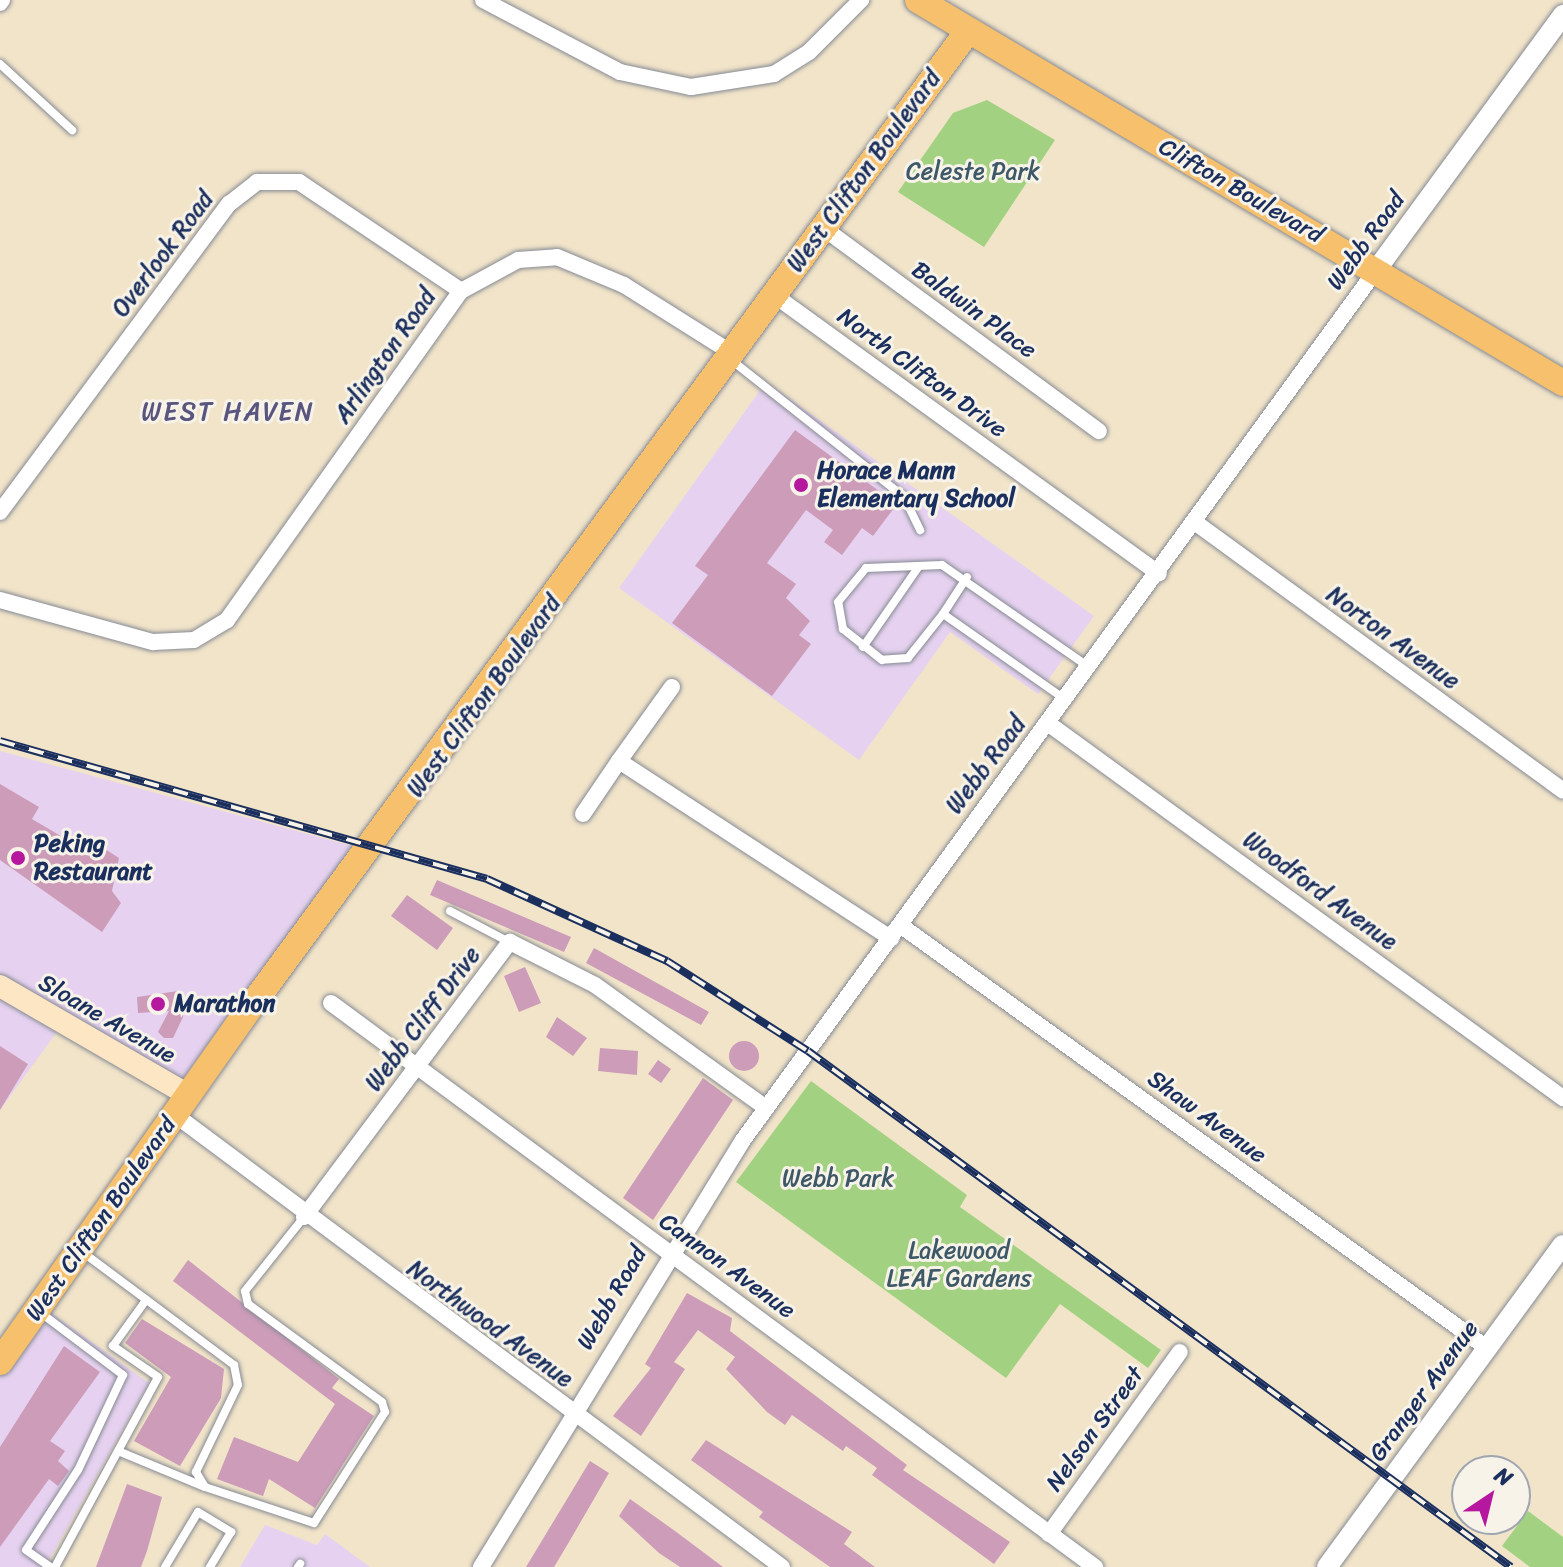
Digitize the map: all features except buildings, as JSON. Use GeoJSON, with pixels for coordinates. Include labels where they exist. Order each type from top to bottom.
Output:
{"type":"FeatureCollection","features":[{"type":"Feature","properties":{"kind":"main road","name":"Clifton Boulevard"},"geometry":{"type":"LineString","coordinates":[[918,0],[1377,269],[1563,383]]}},
{"type":"Feature","properties":{"kind":"main road","name":"West Clifton Boulevard"},"geometry":{"type":"LineString","coordinates":[[0,1362],[181,1105],[968,31]]}},
{"type":"Feature","properties":{"kind":"main road","name":"Sloane Avenue"},"geometry":{"type":"LineString","coordinates":[[0,986],[181,1105]]}},
{"type":"Feature","properties":{"kind":"street"},"geometry":{"type":"LineString","coordinates":[[483,0],[620,72],[691,87],[774,74],[809,52],[861,0]]}},
{"type":"Feature","properties":{"kind":"street","name":"Webb Road"},"geometry":{"type":"LineString","coordinates":[[481,1567],[668,1252],[766,1108],[1159,574],[1563,15]]}},
{"type":"Feature","properties":{"kind":"street","name":"Overlook Road"},"geometry":{"type":"LineString","coordinates":[[0,512],[229,204],[257,182],[299,182],[461,291]]}},
{"type":"Feature","properties":{"kind":"street","name":"Baldwin Place"},"geometry":{"type":"LineString","coordinates":[[822,227],[1099,431]]}},
{"type":"Feature","properties":{"kind":"street","name":"Arlington Road"},"geometry":{"type":"LineString","coordinates":[[0,600],[153,642],[194,640],[227,620],[461,291],[518,260],[557,257],[624,285],[730,355]]}},
{"type":"Feature","properties":{"kind":"street","name":"North Clifton Drive"},"geometry":{"type":"LineString","coordinates":[[774,295],[1159,574]]}},
{"type":"Feature","properties":{"kind":"street","name":"Norton Avenue"},"geometry":{"type":"LineString","coordinates":[[1196,523],[1563,791]]}},
{"type":"Feature","properties":{"kind":"street"},"geometry":{"type":"LineString","coordinates":[[583,814],[672,687]]}},
{"type":"Feature","properties":{"kind":"street","name":"Woodford Avenue"},"geometry":{"type":"LineString","coordinates":[[1049,724],[1563,1098]]}},
{"type":"Feature","properties":{"kind":"street","name":"Shaw Avenue"},"geometry":{"type":"LineString","coordinates":[[619,761],[895,931],[1487,1348]]}},
{"type":"Feature","properties":{"kind":"street","name":"Webb Cliff Drive"},"geometry":{"type":"LineString","coordinates":[[304,1217],[510,942],[595,985],[766,1108]]}},
{"type":"Feature","properties":{"kind":"street","name":"Cannon Avenue"},"geometry":{"type":"LineString","coordinates":[[331,1003],[1095,1567]]}},
{"type":"Feature","properties":{"kind":"street","name":"Northwood Avenue"},"geometry":{"type":"LineString","coordinates":[[181,1105],[304,1217],[782,1567]]}},
{"type":"Feature","properties":{"kind":"street","name":"Granger Avenue"},"geometry":{"type":"LineString","coordinates":[[1327,1567],[1563,1245]]}},
{"type":"Feature","properties":{"kind":"street","name":"Nelson Street"},"geometry":{"type":"LineString","coordinates":[[1049,1534],[1180,1352]]}},
{"type":"Feature","properties":{"kind":"lane"},"geometry":{"type":"LineString","coordinates":[[0,64],[72,130]]}},
{"type":"Feature","properties":{"kind":"lane"},"geometry":{"type":"LineString","coordinates":[[730,355],[904,497],[920,530]]}},
{"type":"Feature","properties":{"kind":"lane"},"geometry":{"type":"LineString","coordinates":[[967,577],[908,658],[882,660],[843,629],[838,602],[866,568],[942,565],[967,577],[1090,667]]}},
{"type":"Feature","properties":{"kind":"lane"},"geometry":{"type":"LineString","coordinates":[[863,647],[919,566]]}},
{"type":"Feature","properties":{"kind":"lane"},"geometry":{"type":"LineString","coordinates":[[943,614],[1066,700]]}},
{"type":"Feature","properties":{"kind":"lane"},"geometry":{"type":"LineString","coordinates":[[450,911],[510,942]]}},
{"type":"Feature","properties":{"kind":"lane","name":"Webb Cliff Drive"},"geometry":{"type":"LineString","coordinates":[[205,1487],[314,1523],[385,1412],[382,1402],[248,1304],[245,1291],[304,1217]]}},
{"type":"Feature","properties":{"kind":"lane"},"geometry":{"type":"LineString","coordinates":[[81,1250],[234,1365],[238,1385],[196,1472],[205,1487]]}},
{"type":"Feature","properties":{"kind":"lane"},"geometry":{"type":"LineString","coordinates":[[37,1310],[123,1375],[78,1470],[26,1550],[52,1567],[158,1377],[113,1346],[146,1300]]}},
{"type":"Feature","properties":{"kind":"lane"},"geometry":{"type":"LineString","coordinates":[[118,1451],[205,1487]]}},
{"type":"Feature","properties":{"kind":"lane"},"geometry":{"type":"LineString","coordinates":[[165,1567],[198,1512],[231,1532],[210,1567]]}},
{"type":"Feature","properties":{"kind":"shaded area","name":"Horace Mann Elementary School"},"geometry":{"type":"Polygon","coordinates":[[[766,382],[1094,616],[1038,694],[950,632],[859,760],[619,588],[766,382]]]}},
{"type":"Feature","properties":{"kind":"shaded area"},"geometry":{"type":"Polygon","coordinates":[[[0,751],[360,848],[187,1084],[67,1018],[0,1110],[0,751]]]}},
{"type":"Feature","properties":{"kind":"shaded area"},"geometry":{"type":"Polygon","coordinates":[[[36,1302],[149,1383],[45,1567],[0,1567],[0,1352],[36,1302]]]}},
{"type":"Feature","properties":{"kind":"shaded area"},"geometry":{"type":"Polygon","coordinates":[[[265,1525],[317,1545],[325,1534],[370,1567],[240,1567],[265,1525]]]}},
{"type":"Feature","properties":{"kind":"green space","name":"Celeste Park"},"geometry":{"type":"Polygon","coordinates":[[[987,100],[1055,140],[984,247],[898,192],[953,113],[987,100]]]}},
{"type":"Feature","properties":{"kind":"green space","name":"Webb Park"},"geometry":{"type":"Polygon","coordinates":[[[811,1081],[967,1195],[960,1207],[1161,1350],[1148,1368],[1060,1304],[1006,1378],[736,1182],[811,1081]]]}},
{"type":"Feature","properties":{"kind":"green space"},"geometry":{"type":"Polygon","coordinates":[[[1531,1513],[1563,1537],[1563,1567],[1530,1567],[1502,1546],[1510,1535],[1531,1535],[1531,1513]]]}},
{"type":"Feature","properties":{"kind":"railway"},"geometry":{"type":"LineString","coordinates":[[0,741],[487,879],[667,961],[808,1051],[1511,1567]]}},
{"type":"Feature","properties":{"kind":"place","name":"Horace Mann Elementary School"},"geometry":{"type":"Point","coordinates":[801,485]}},
{"type":"Feature","properties":{"kind":"place","name":"Peking Restaurant"},"geometry":{"type":"Point","coordinates":[18,858]}},
{"type":"Feature","properties":{"kind":"place","name":"Marathon"},"geometry":{"type":"Point","coordinates":[158,1004]}},
{"type":"Feature","properties":{"kind":"district","name":"WEST HAVEN"},"geometry":{"type":"Point","coordinates":[228,412]}},
{"type":"Feature","properties":{"kind":"park label","name":"Lakewood LEAF Gardens"},"geometry":{"type":"Point","coordinates":[959,1265]}}]}
